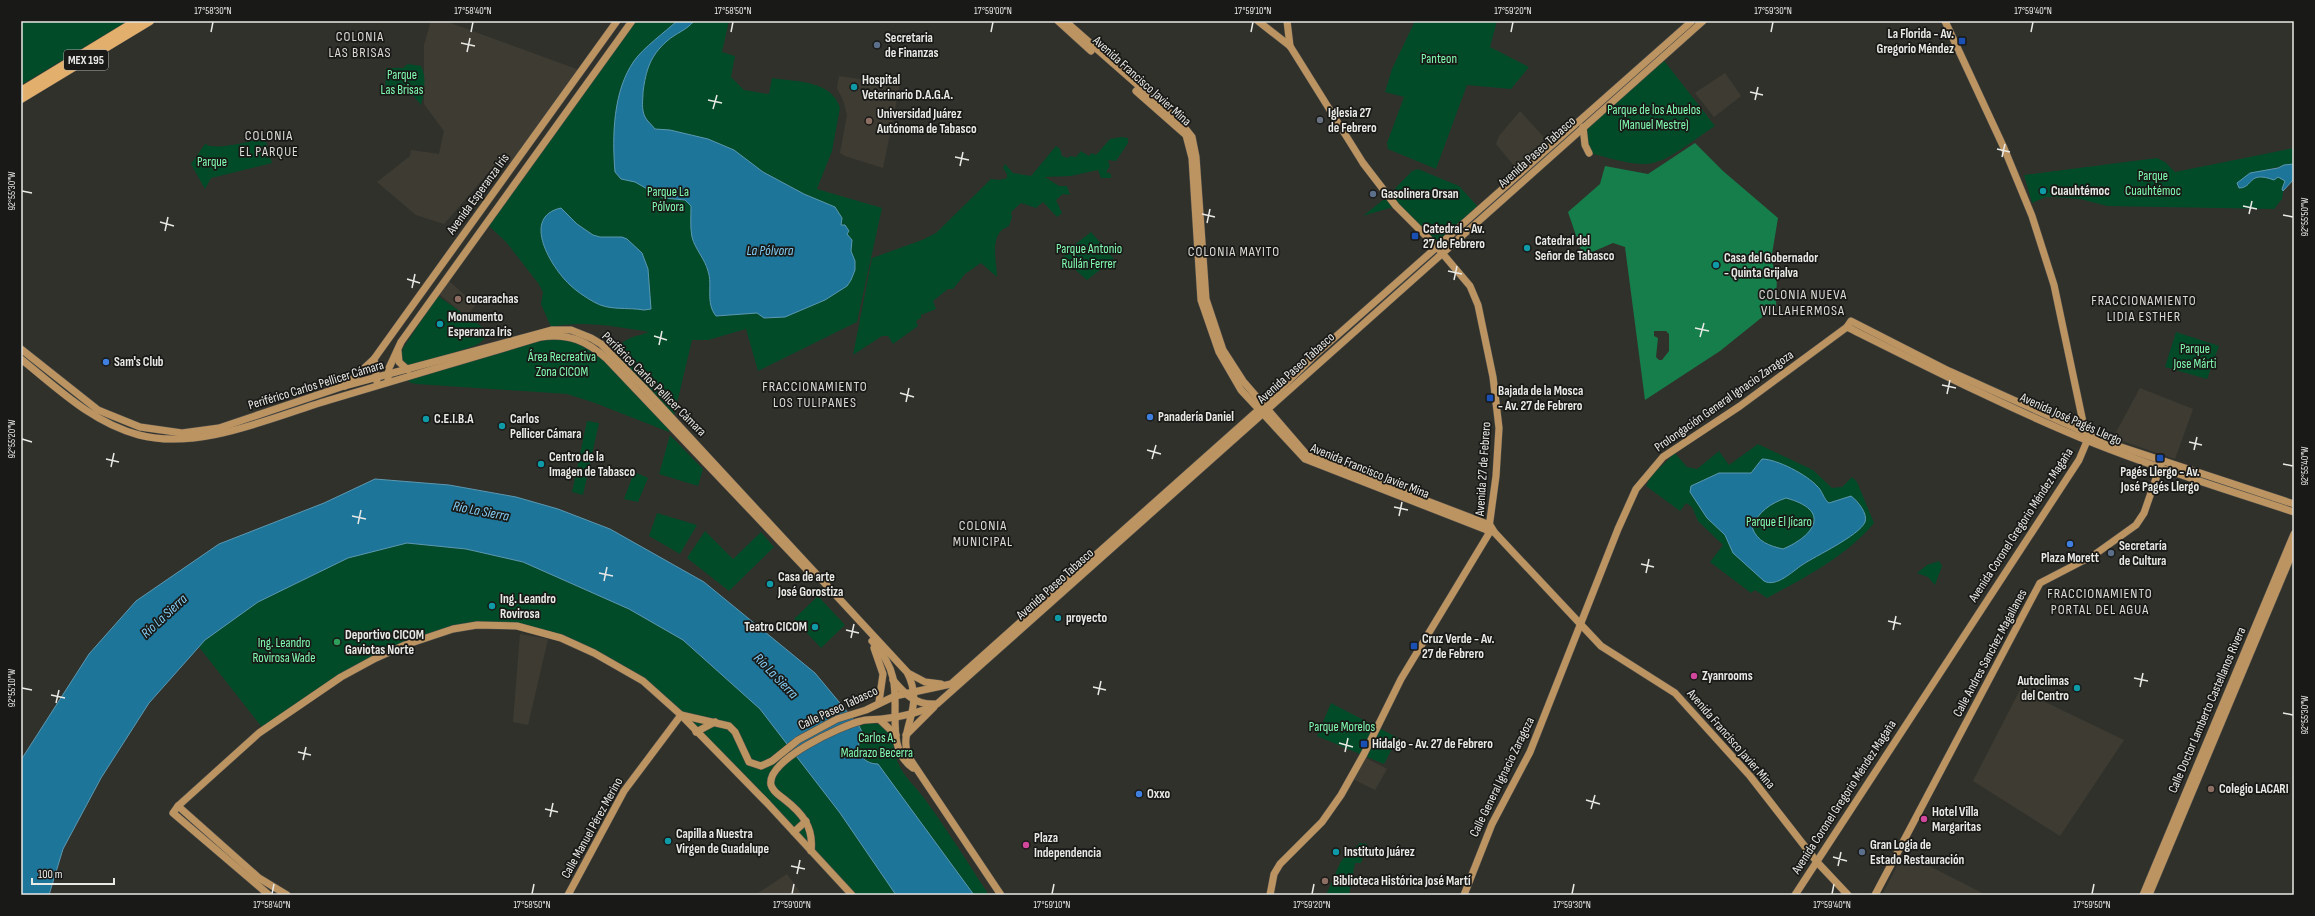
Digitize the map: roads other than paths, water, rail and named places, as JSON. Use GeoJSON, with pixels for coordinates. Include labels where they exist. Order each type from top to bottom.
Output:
{"type":"FeatureCollection","features":[{"type":"Feature","properties":{"kind":"main road","name":"MEX 195"},"geometry":{"type":"LineString","coordinates":[[21,91],[136,21]]}},
{"type":"Feature","properties":{"kind":"main road","name":"MEX 195"},"geometry":{"type":"LineString","coordinates":[[21,99],[150,21]]}},
{"type":"Feature","properties":{"kind":"main road","name":"Avenida Esperanza Iris"},"geometry":{"type":"LineString","coordinates":[[344,386],[374,359],[617,21]]}},
{"type":"Feature","properties":{"kind":"main road","name":"Avenida Esperanza Iris"},"geometry":{"type":"LineString","coordinates":[[389,380],[392,360],[401,342],[632,21]]}},
{"type":"Feature","properties":{"kind":"main road","name":"Avenida Francisco Javier Mina"},"geometry":{"type":"LineString","coordinates":[[1058,21],[1186,135],[1192,158],[1199,285],[1203,307],[1213,337],[1228,370],[1242,390],[1264,409]]}},
{"type":"Feature","properties":{"kind":"main road","name":"Avenida Francisco Javier Mina"},"geometry":{"type":"LineString","coordinates":[[1065,21],[1180,122],[1192,137],[1196,158],[1204,285],[1208,306],[1218,336],[1230,362],[1300,456],[1309,462],[1491,530],[1606,651],[1675,693],[1750,776],[1817,862],[1848,895]]}},
{"type":"Feature","properties":{"kind":"main road","name":"Avenida 27 de Febrero"},"geometry":{"type":"LineString","coordinates":[[1257,21],[1290,46],[1364,163],[1396,206],[1437,247],[1468,283],[1475,297],[1497,398],[1499,447],[1491,530],[1401,679],[1364,754],[1341,795],[1322,822],[1280,864],[1274,874],[1270,895]]}},
{"type":"Feature","properties":{"kind":"main road","name":"Avenida 27 de Febrero"},"geometry":{"type":"LineString","coordinates":[[1287,21],[1290,46]]}},
{"type":"Feature","properties":{"kind":"main road","name":"Avenida Paseo Tabasco"},"geometry":{"type":"LineString","coordinates":[[896,717],[913,713],[937,704],[1264,409],[1316,355],[1692,21]]}},
{"type":"Feature","properties":{"kind":"main road","name":"Avenida Paseo Tabasco"},"geometry":{"type":"LineString","coordinates":[[951,684],[1442,254],[1703,21]]}},
{"type":"Feature","properties":{"kind":"main road"},"geometry":{"type":"LineString","coordinates":[[1945,21],[2004,148],[2032,216],[2054,285],[2087,437]]}},
{"type":"Feature","properties":{"kind":"main road"},"geometry":{"type":"LineString","coordinates":[[550,115],[559,122]]}},
{"type":"Feature","properties":{"kind":"main road"},"geometry":{"type":"LineString","coordinates":[[1583,127],[1583,137],[1589,153]]}},
{"type":"Feature","properties":{"kind":"main road"},"geometry":{"type":"LineString","coordinates":[[436,272],[446,269],[448,276]]}},
{"type":"Feature","properties":{"kind":"main road"},"geometry":{"type":"LineString","coordinates":[[427,287],[431,293],[435,294]]}},
{"type":"Feature","properties":{"kind":"main road","name":"Avenida José Pagés Llergo"},"geometry":{"type":"LineString","coordinates":[[1849,324],[2087,437],[2294,512]]}},
{"type":"Feature","properties":{"kind":"main road","name":"Prolongación General Ignacio Zaragoza"},"geometry":{"type":"LineString","coordinates":[[1581,625],[1632,499],[1642,481],[1663,457],[1740,406],[1849,324]]}},
{"type":"Feature","properties":{"kind":"main road","name":"Periférico Carlos Pellicer Cámara"},"geometry":{"type":"LineString","coordinates":[[389,380],[408,370],[546,330],[571,330],[601,344],[644,388],[907,672],[913,691],[914,701],[913,713],[906,736]]}},
{"type":"Feature","properties":{"kind":"main road","name":"Periférico Carlos Pellicer Cámara"},"geometry":{"type":"LineString","coordinates":[[21,349],[98,410],[134,425],[169,432],[200,432],[219,428],[344,386],[389,380],[541,337],[568,336],[586,342],[601,353],[671,428],[737,494],[886,658],[893,680],[896,735],[902,757],[916,771]]}},
{"type":"Feature","properties":{"kind":"main road"},"geometry":{"type":"LineString","coordinates":[[401,342],[398,358],[403,366],[408,370]]}},
{"type":"Feature","properties":{"kind":"main road","name":"Periférico Carlos Pellicer Cámara"},"geometry":{"type":"LineString","coordinates":[[21,359],[78,405],[106,422],[139,435],[164,439],[182,439],[219,433],[377,382]]}},
{"type":"Feature","properties":{"kind":"main road"},"geometry":{"type":"LineString","coordinates":[[374,359],[377,382]]}},
{"type":"Feature","properties":{"kind":"main road","name":"Avenida Coronel Gregorio Méndez Magaña"},"geometry":{"type":"LineString","coordinates":[[1795,895],[2079,460],[2087,437]]}},
{"type":"Feature","properties":{"kind":"main road","name":"Avenida José Pagés Llergo"},"geometry":{"type":"LineString","coordinates":[[2161,465],[2294,504]]}},
{"type":"Feature","properties":{"kind":"main road","name":"Calle Andres Sanchez Magallanes"},"geometry":{"type":"LineString","coordinates":[[1875,895],[2040,584],[2094,555],[2133,528],[2144,512],[2161,465]]}},
{"type":"Feature","properties":{"kind":"main road","name":"Calle Doctor Lamberto Castellanos Rivera"},"geometry":{"type":"LineString","coordinates":[[2143,895],[2294,534]]}},
{"type":"Feature","properties":{"kind":"main road","name":"Calle Doctor Lamberto Castellanos Rivera"},"geometry":{"type":"LineString","coordinates":[[2149,895],[2294,549]]}},
{"type":"Feature","properties":{"kind":"main road"},"geometry":{"type":"LineString","coordinates":[[269,895],[173,813],[178,806],[259,733],[341,677],[376,658],[405,645],[453,629],[477,625],[517,626],[561,638],[594,653],[643,681],[681,715],[794,832],[852,895]]}},
{"type":"Feature","properties":{"kind":"main road","name":"Calle General Ignacio Zaragoza"},"geometry":{"type":"LineString","coordinates":[[1464,895],[1492,824],[1530,752],[1581,625]]}},
{"type":"Feature","properties":{"kind":"main road"},"geometry":{"type":"LineString","coordinates":[[863,631],[876,650],[881,665],[882,682],[879,702]]}},
{"type":"Feature","properties":{"kind":"main road"},"geometry":{"type":"LineString","coordinates":[[907,672],[925,682],[951,684]]}},
{"type":"Feature","properties":{"kind":"main road"},"geometry":{"type":"LineString","coordinates":[[893,680],[914,701],[926,705],[937,704]]}},
{"type":"Feature","properties":{"kind":"main road"},"geometry":{"type":"LineString","coordinates":[[895,696],[951,684]]}},
{"type":"Feature","properties":{"kind":"main road","name":"Calle Paseo Tabasco"},"geometry":{"type":"LineString","coordinates":[[681,715],[715,722],[732,729],[746,758],[752,765],[761,766],[772,761],[798,740],[813,731],[837,719],[866,710],[879,702],[895,696]]}},
{"type":"Feature","properties":{"kind":"main road"},"geometry":{"type":"LineString","coordinates":[[937,704],[906,736],[906,750],[916,771],[958,829],[1001,895]]}},
{"type":"Feature","properties":{"kind":"main road","name":"Calle Manuel Pérez Merino"},"geometry":{"type":"LineString","coordinates":[[568,895],[624,791],[681,715]]}},
{"type":"Feature","properties":{"kind":"main road","name":"Calle Paseo Tabasco"},"geometry":{"type":"LineString","coordinates":[[811,851],[812,836],[806,821],[798,810],[773,789],[772,777],[778,768],[813,742],[843,727],[870,719],[880,720],[896,717]]}},
{"type":"Feature","properties":{"kind":"main road"},"geometry":{"type":"LineString","coordinates":[[880,720],[896,735]]}},
{"type":"Feature","properties":{"kind":"main road"},"geometry":{"type":"LineString","coordinates":[[696,732],[715,722]]}},
{"type":"Feature","properties":{"kind":"main road"},"geometry":{"type":"LineString","coordinates":[[178,806],[259,878],[287,895]]}},
{"type":"Feature","properties":{"kind":"main road"},"geometry":{"type":"LineString","coordinates":[[794,832],[806,821]]}},
{"type":"Feature","properties":{"kind":"water","name":"La Pólvora"},"geometry":{"type":"Polygon","coordinates":[[[677,21],[694,21],[688,27],[667,41],[656,52],[647,70],[643,92],[643,108],[645,117],[655,129],[670,130],[708,139],[734,150],[763,172],[804,194],[835,207],[842,218],[841,225],[845,225],[849,231],[847,234],[852,240],[851,251],[855,261],[855,270],[847,286],[825,300],[785,317],[764,318],[757,313],[716,316],[710,300],[710,282],[708,271],[692,237],[691,206],[685,200],[663,198],[635,182],[621,179],[615,172],[614,129],[618,100],[627,73],[634,61],[643,51],[677,21]]]}},
{"type":"Feature","properties":{"kind":"water"},"geometry":{"type":"Polygon","coordinates":[[[2294,164],[2294,179],[2283,191],[2282,189],[2285,181],[2278,177],[2274,180],[2265,177],[2255,178],[2244,187],[2239,188],[2237,183],[2250,173],[2294,164]]]}},
{"type":"Feature","properties":{"kind":"water"},"geometry":{"type":"Polygon","coordinates":[[[561,208],[577,224],[593,235],[600,237],[622,237],[627,239],[642,253],[648,269],[651,309],[644,310],[618,308],[600,305],[587,298],[562,277],[548,255],[543,243],[541,232],[543,221],[549,213],[561,208]]]}},
{"type":"Feature","properties":{"kind":"water"},"geometry":{"type":"Polygon","coordinates":[[[1762,459],[1783,465],[1806,477],[1819,488],[1829,503],[1851,496],[1862,508],[1866,519],[1865,522],[1846,539],[1802,565],[1779,581],[1769,583],[1764,581],[1733,553],[1725,535],[1707,518],[1690,492],[1691,486],[1719,473],[1751,473],[1762,459]],[[1786,498],[1775,503],[1758,517],[1752,527],[1754,532],[1761,540],[1769,545],[1783,549],[1804,537],[1814,523],[1814,516],[1809,509],[1800,503],[1786,498]]]}},
{"type":"Feature","properties":{"kind":"water","name":"Río La Sierra"},"geometry":{"type":"Polygon","coordinates":[[[375,479],[449,485],[516,497],[558,509],[610,529],[704,582],[815,673],[859,726],[863,734],[859,745],[860,754],[867,761],[878,764],[974,895],[896,895],[840,813],[760,709],[683,640],[629,609],[523,562],[466,549],[407,543],[348,558],[258,602],[205,640],[149,703],[101,778],[63,849],[49,895],[21,895],[21,760],[89,654],[136,601],[219,544],[324,503],[375,479]]]}},
{"type":"Feature","properties":{"kind":"place","name":"La Florida - Av. Gregorio Méndez"},"geometry":{"type":"Point","coordinates":[1962,41]}},
{"type":"Feature","properties":{"kind":"place","name":"Secretaria de Finanzas"},"geometry":{"type":"Point","coordinates":[877,45]}},
{"type":"Feature","properties":{"kind":"place","name":"Hospital Veterinario D.A.G.A."},"geometry":{"type":"Point","coordinates":[854,87]}},
{"type":"Feature","properties":{"kind":"place","name":"Iglesia 27 de Febrero"},"geometry":{"type":"Point","coordinates":[1320,120]}},
{"type":"Feature","properties":{"kind":"place","name":"Universidad Juárez Autónoma de Tabasco"},"geometry":{"type":"Point","coordinates":[869,121]}},
{"type":"Feature","properties":{"kind":"place","name":"Cuauhtémoc"},"geometry":{"type":"Point","coordinates":[2043,191]}},
{"type":"Feature","properties":{"kind":"place","name":"Gasolinera Orsan"},"geometry":{"type":"Point","coordinates":[1373,194]}},
{"type":"Feature","properties":{"kind":"place","name":"Catedral - Av. 27 de Febrero"},"geometry":{"type":"Point","coordinates":[1415,236]}},
{"type":"Feature","properties":{"kind":"place","name":"Catedral del Señor de Tabasco"},"geometry":{"type":"Point","coordinates":[1527,248]}},
{"type":"Feature","properties":{"kind":"place","name":"Casa del Gobernador - Quinta Grijalva"},"geometry":{"type":"Point","coordinates":[1716,265]}},
{"type":"Feature","properties":{"kind":"place","name":"cucarachas"},"geometry":{"type":"Point","coordinates":[458,299]}},
{"type":"Feature","properties":{"kind":"place","name":"Monumento Esperanza Iris"},"geometry":{"type":"Point","coordinates":[440,324]}},
{"type":"Feature","properties":{"kind":"place","name":"Sam's Club"},"geometry":{"type":"Point","coordinates":[106,362]}},
{"type":"Feature","properties":{"kind":"place","name":"Bajada de la Mosca - Av. 27 de Febrero"},"geometry":{"type":"Point","coordinates":[1490,398]}},
{"type":"Feature","properties":{"kind":"place","name":"Panadería Daniel"},"geometry":{"type":"Point","coordinates":[1150,417]}},
{"type":"Feature","properties":{"kind":"place","name":"C.E.I.B.A"},"geometry":{"type":"Point","coordinates":[426,419]}},
{"type":"Feature","properties":{"kind":"place","name":"Carlos Pellicer Cámara"},"geometry":{"type":"Point","coordinates":[502,426]}},
{"type":"Feature","properties":{"kind":"place","name":"Pagés Llergo - Av. José Pagés Llergo"},"geometry":{"type":"Point","coordinates":[2160,458]}},
{"type":"Feature","properties":{"kind":"place","name":"Centro de la Imagen de Tabasco"},"geometry":{"type":"Point","coordinates":[541,464]}},
{"type":"Feature","properties":{"kind":"place","name":"Plaza Morett"},"geometry":{"type":"Point","coordinates":[2070,544]}},
{"type":"Feature","properties":{"kind":"place","name":"Secretaría de Cultura"},"geometry":{"type":"Point","coordinates":[2111,553]}},
{"type":"Feature","properties":{"kind":"place","name":"Casa de arte José Gorostiza"},"geometry":{"type":"Point","coordinates":[770,584]}},
{"type":"Feature","properties":{"kind":"place","name":"Ing. Leandro Rovirosa"},"geometry":{"type":"Point","coordinates":[492,606]}},
{"type":"Feature","properties":{"kind":"place","name":"proyecto"},"geometry":{"type":"Point","coordinates":[1058,618]}},
{"type":"Feature","properties":{"kind":"place","name":"Teatro CICOM"},"geometry":{"type":"Point","coordinates":[815,627]}},
{"type":"Feature","properties":{"kind":"place","name":"Deportivo CICOM Gaviotas Norte"},"geometry":{"type":"Point","coordinates":[337,642]}},
{"type":"Feature","properties":{"kind":"place","name":"Cruz Verde - Av. 27 de Febrero"},"geometry":{"type":"Point","coordinates":[1414,646]}},
{"type":"Feature","properties":{"kind":"place","name":"Zyanrooms"},"geometry":{"type":"Point","coordinates":[1694,676]}},
{"type":"Feature","properties":{"kind":"place","name":"Autoclimas del Centro"},"geometry":{"type":"Point","coordinates":[2077,688]}},
{"type":"Feature","properties":{"kind":"place","name":"Hidalgo - Av. 27 de Febrero"},"geometry":{"type":"Point","coordinates":[1364,744]}},
{"type":"Feature","properties":{"kind":"place","name":"Colegio LACARI"},"geometry":{"type":"Point","coordinates":[2211,789]}},
{"type":"Feature","properties":{"kind":"place","name":"Oxxo"},"geometry":{"type":"Point","coordinates":[1139,794]}},
{"type":"Feature","properties":{"kind":"place","name":"Hotel Villa Margaritas"},"geometry":{"type":"Point","coordinates":[1924,819]}},
{"type":"Feature","properties":{"kind":"place","name":"Capilla a Nuestra Virgen de Guadalupe"},"geometry":{"type":"Point","coordinates":[668,841]}},
{"type":"Feature","properties":{"kind":"place","name":"Plaza Independencia"},"geometry":{"type":"Point","coordinates":[1026,845]}},
{"type":"Feature","properties":{"kind":"place","name":"Instituto Juárez"},"geometry":{"type":"Point","coordinates":[1336,852]}},
{"type":"Feature","properties":{"kind":"place","name":"Gran Logia de Estado Restauración"},"geometry":{"type":"Point","coordinates":[1862,852]}},
{"type":"Feature","properties":{"kind":"place","name":"Biblioteca Histórica José Martí"},"geometry":{"type":"Point","coordinates":[1325,881]}},
{"type":"Feature","properties":{"kind":"district","name":"COLONIA LAS BRISAS"},"geometry":{"type":"Point","coordinates":[360,44]}},
{"type":"Feature","properties":{"kind":"district","name":"COLONIA EL PARQUE"},"geometry":{"type":"Point","coordinates":[269,144]}},
{"type":"Feature","properties":{"kind":"district","name":"COLONIA MAYITO"},"geometry":{"type":"Point","coordinates":[1234,251]}},
{"type":"Feature","properties":{"kind":"district","name":"COLONIA NUEVA VILLAHERMOSA"},"geometry":{"type":"Point","coordinates":[1803,302]}},
{"type":"Feature","properties":{"kind":"district","name":"FRACCIONAMIENTO LIDIA ESTHER"},"geometry":{"type":"Point","coordinates":[2144,308]}},
{"type":"Feature","properties":{"kind":"district","name":"FRACCIONAMIENTO LOS TULIPANES"},"geometry":{"type":"Point","coordinates":[815,394]}},
{"type":"Feature","properties":{"kind":"district","name":"COLONIA MUNICIPAL"},"geometry":{"type":"Point","coordinates":[983,534]}},
{"type":"Feature","properties":{"kind":"district","name":"FRACCIONAMIENTO PORTAL DEL AGUA"},"geometry":{"type":"Point","coordinates":[2100,602]}},
{"type":"Feature","properties":{"kind":"park label","name":"Panteon"},"geometry":{"type":"Point","coordinates":[1439,59]}},
{"type":"Feature","properties":{"kind":"park label","name":"Parque Las Brisas"},"geometry":{"type":"Point","coordinates":[402,82]}},
{"type":"Feature","properties":{"kind":"park label","name":"Parque de los Abuelos (Manuel Mestre)"},"geometry":{"type":"Point","coordinates":[1654,118]}},
{"type":"Feature","properties":{"kind":"park label","name":"Parque"},"geometry":{"type":"Point","coordinates":[212,162]}},
{"type":"Feature","properties":{"kind":"park label","name":"Parque Cuauhtémoc"},"geometry":{"type":"Point","coordinates":[2153,184]}},
{"type":"Feature","properties":{"kind":"park label","name":"Parque La Pólvora"},"geometry":{"type":"Point","coordinates":[668,200]}},
{"type":"Feature","properties":{"kind":"park label","name":"Parque Antonio Rullán Ferrer"},"geometry":{"type":"Point","coordinates":[1089,256]}},
{"type":"Feature","properties":{"kind":"park label","name":"Parque Jose Márti"},"geometry":{"type":"Point","coordinates":[2195,356]}},
{"type":"Feature","properties":{"kind":"park label","name":"Área Recreativa Zona CICOM"},"geometry":{"type":"Point","coordinates":[562,364]}},
{"type":"Feature","properties":{"kind":"park label","name":"Parque El Jícaro"},"geometry":{"type":"Point","coordinates":[1779,522]}},
{"type":"Feature","properties":{"kind":"park label","name":"Ing. Leandro Rovirosa Wade"},"geometry":{"type":"Point","coordinates":[284,650]}},
{"type":"Feature","properties":{"kind":"park label","name":"Parque Morelos"},"geometry":{"type":"Point","coordinates":[1342,727]}},
{"type":"Feature","properties":{"kind":"park label","name":"Carlos A. Madrazo Becerra"},"geometry":{"type":"Point","coordinates":[877,746]}}]}
